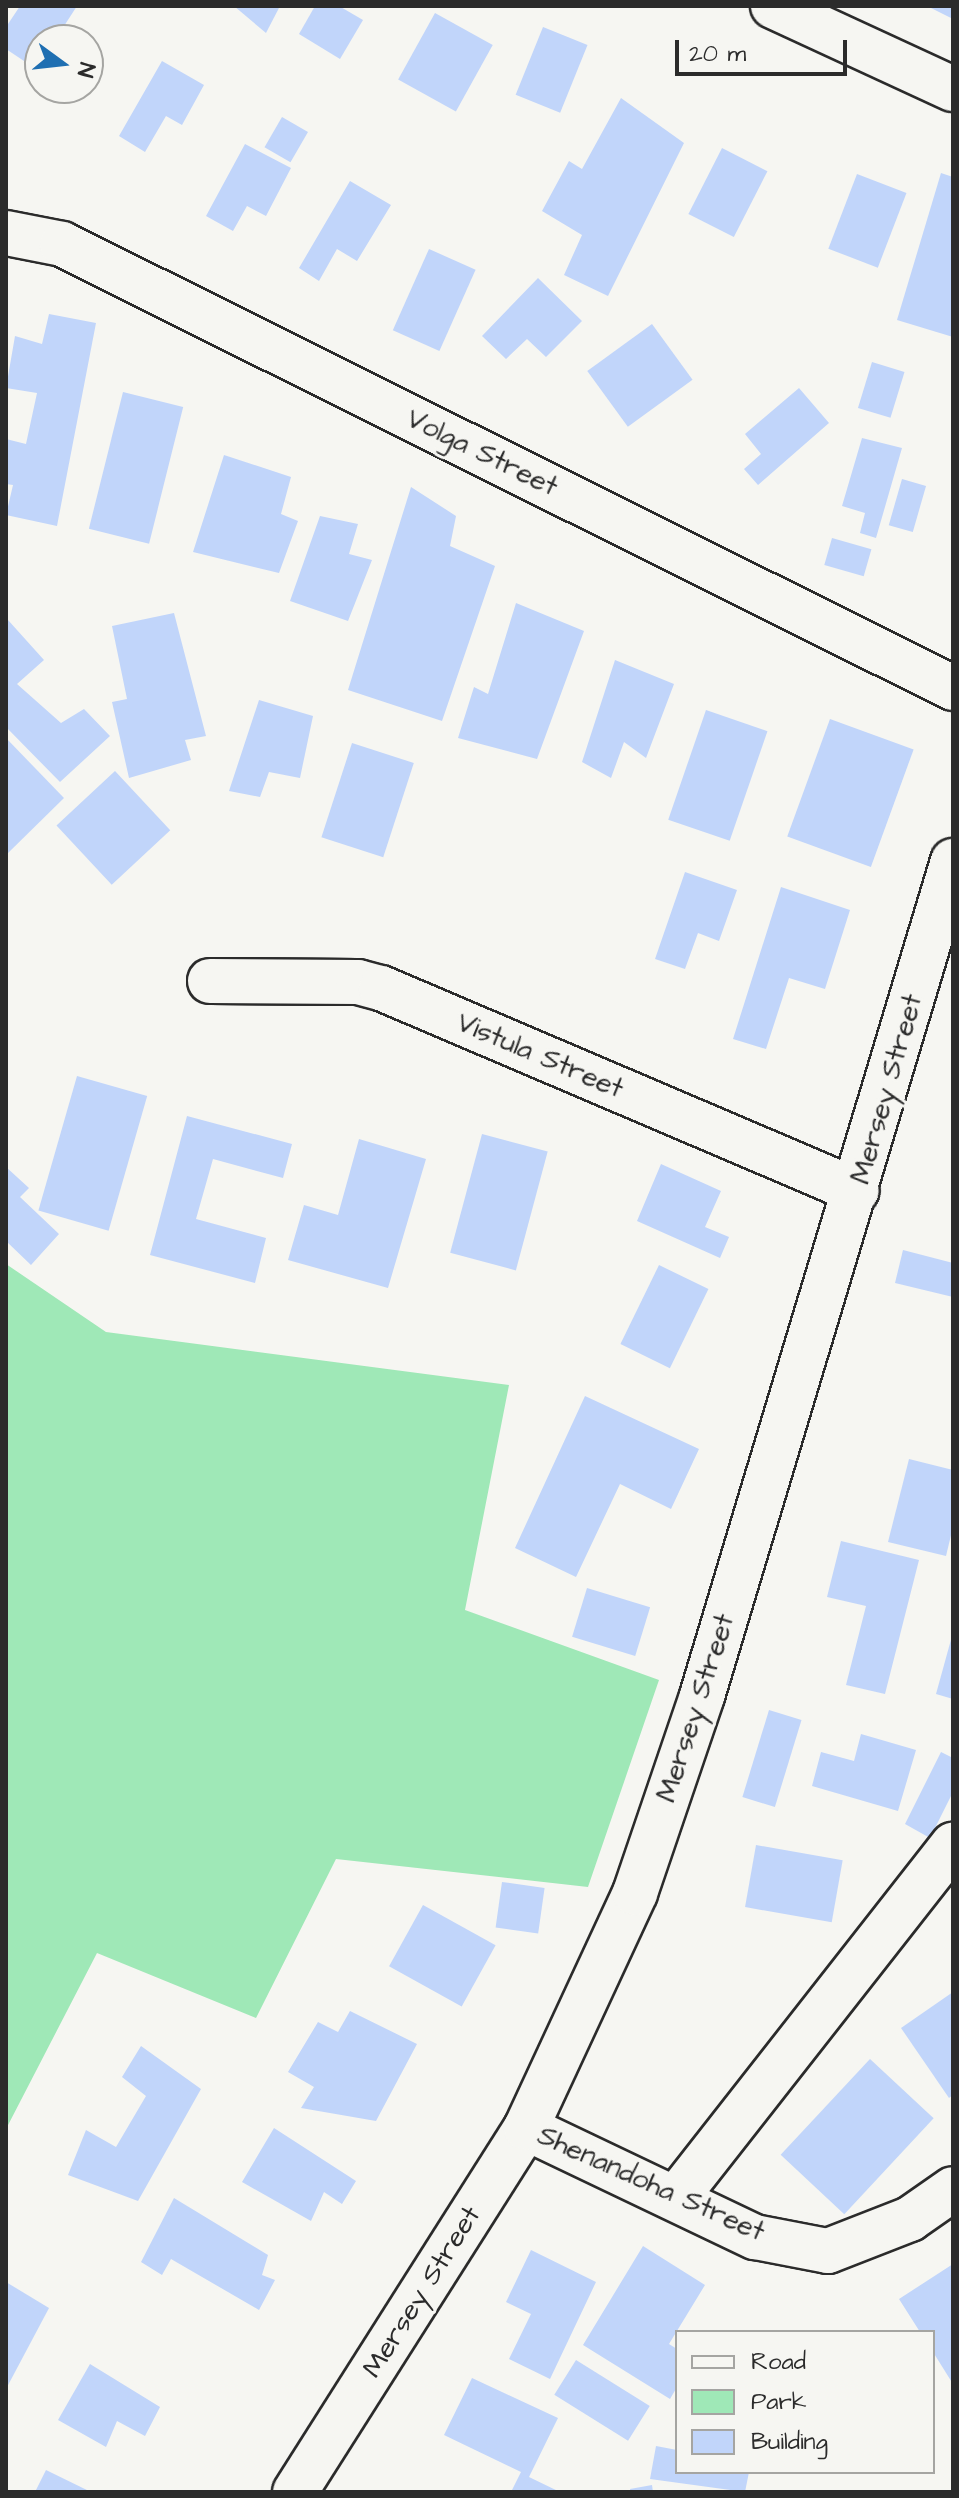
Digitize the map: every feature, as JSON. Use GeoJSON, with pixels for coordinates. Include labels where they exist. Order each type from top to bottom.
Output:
{"type":"FeatureCollection","features":[{"type":"Feature","properties":{"kind":"street"},"geometry":{"type":"LineString","coordinates":[[773,6],[953,89]]}},
{"type":"Feature","properties":{"kind":"street","name":"Volga Street"},"geometry":{"type":"LineString","coordinates":[[6,233],[62,244],[953,688]]}},
{"type":"Feature","properties":{"kind":"street","name":"Mersey Street"},"geometry":{"type":"LineString","coordinates":[[295,2492],[526,2128],[635,1893],[702,1696],[857,1191],[953,861]]}},
{"type":"Feature","properties":{"kind":"street","name":"Vistula Street"},"geometry":{"type":"LineString","coordinates":[[210,981],[358,982],[381,988],[857,1191]]}},
{"type":"Feature","properties":{"kind":"street"},"geometry":{"type":"LineString","coordinates":[[676,2198],[953,1845]]}},
{"type":"Feature","properties":{"kind":"street","name":"Shenandoha Street"},"geometry":{"type":"LineString","coordinates":[[526,2128],[755,2237],[828,2251],[910,2219],[953,2189]]}},
{"type":"Feature","properties":{"kind":"green space"},"geometry":{"type":"Polygon","coordinates":[[[6,1264],[106,1332],[509,1385],[465,1610],[659,1680],[588,1887],[336,1859],[256,2018],[97,1953],[6,2129],[6,1264]]]}},
{"type":"Feature","properties":{"kind":"building"},"geometry":{"type":"Polygon","coordinates":[[[20,6],[77,6],[65,24],[24,24],[24,61],[6,49],[6,27],[20,6]]]}},
{"type":"Feature","properties":{"kind":"building"},"geometry":{"type":"Polygon","coordinates":[[[234,6],[280,6],[266,33],[234,6]]]}},
{"type":"Feature","properties":{"kind":"building"},"geometry":{"type":"Polygon","coordinates":[[[315,6],[339,6],[363,20],[340,59],[299,34],[315,6]]]}},
{"type":"Feature","properties":{"kind":"building"},"geometry":{"type":"Polygon","coordinates":[[[927,6],[953,6],[953,19],[927,6]]]}},
{"type":"Feature","properties":{"kind":"building"},"geometry":{"type":"Polygon","coordinates":[[[435,13],[493,45],[456,111],[398,79],[435,13]]]}},
{"type":"Feature","properties":{"kind":"building"},"geometry":{"type":"Polygon","coordinates":[[[543,27],[588,45],[560,113],[516,95],[543,27]]]}},
{"type":"Feature","properties":{"kind":"building"},"geometry":{"type":"Polygon","coordinates":[[[162,61],[204,85],[182,125],[166,116],[145,152],[119,136],[162,61]]]}},
{"type":"Feature","properties":{"kind":"building"},"geometry":{"type":"Polygon","coordinates":[[[621,98],[684,143],[608,296],[564,275],[582,235],[542,211],[569,161],[582,169],[621,98]]]}},
{"type":"Feature","properties":{"kind":"building"},"geometry":{"type":"Polygon","coordinates":[[[282,117],[308,132],[290,162],[264,147],[282,117]]]}},
{"type":"Feature","properties":{"kind":"building"},"geometry":{"type":"Polygon","coordinates":[[[245,144],[291,168],[266,216],[247,206],[233,231],[206,216],[245,144]]]}},
{"type":"Feature","properties":{"kind":"building"},"geometry":{"type":"Polygon","coordinates":[[[722,148],[767,171],[734,237],[688,214],[722,148]]]}},
{"type":"Feature","properties":{"kind":"building"},"geometry":{"type":"Polygon","coordinates":[[[941,173],[953,177],[953,337],[897,320],[941,173]]]}},
{"type":"Feature","properties":{"kind":"building"},"geometry":{"type":"Polygon","coordinates":[[[857,174],[906,193],[878,268],[828,249],[857,174]]]}},
{"type":"Feature","properties":{"kind":"building"},"geometry":{"type":"Polygon","coordinates":[[[350,181],[391,205],[357,261],[337,249],[319,281],[299,268],[350,181]]]}},
{"type":"Feature","properties":{"kind":"building"},"geometry":{"type":"Polygon","coordinates":[[[429,249],[476,270],[439,351],[393,330],[429,249]]]}},
{"type":"Feature","properties":{"kind":"building"},"geometry":{"type":"Polygon","coordinates":[[[538,278],[582,321],[546,357],[527,339],[506,359],[482,336],[538,278]]]}},
{"type":"Feature","properties":{"kind":"building"},"geometry":{"type":"Polygon","coordinates":[[[49,314],[96,323],[57,526],[6,515],[13,485],[6,484],[6,439],[26,444],[37,393],[6,388],[15,336],[42,344],[49,314]]]}},
{"type":"Feature","properties":{"kind":"building"},"geometry":{"type":"Polygon","coordinates":[[[652,324],[693,380],[628,427],[587,371],[652,324]]]}},
{"type":"Feature","properties":{"kind":"building"},"geometry":{"type":"Polygon","coordinates":[[[872,362],[905,372],[890,418],[858,408],[872,362]]]}},
{"type":"Feature","properties":{"kind":"building"},"geometry":{"type":"Polygon","coordinates":[[[799,388],[829,423],[758,485],[744,469],[761,454],[745,434],[799,388]]]}},
{"type":"Feature","properties":{"kind":"building"},"geometry":{"type":"Polygon","coordinates":[[[123,392],[183,407],[149,544],[89,529],[123,392]]]}},
{"type":"Feature","properties":{"kind":"building"},"geometry":{"type":"Polygon","coordinates":[[[862,438],[902,448],[876,538],[860,533],[865,513],[842,506],[862,438]]]}},
{"type":"Feature","properties":{"kind":"building"},"geometry":{"type":"Polygon","coordinates":[[[224,455],[291,477],[281,514],[298,521],[279,573],[193,552],[224,455]]]}},
{"type":"Feature","properties":{"kind":"building"},"geometry":{"type":"Polygon","coordinates":[[[902,479],[926,486],[913,532],[889,525],[902,479]]]}},
{"type":"Feature","properties":{"kind":"building"},"geometry":{"type":"Polygon","coordinates":[[[411,487],[456,516],[450,546],[495,566],[442,721],[348,690],[411,487]]]}},
{"type":"Feature","properties":{"kind":"building"},"geometry":{"type":"Polygon","coordinates":[[[320,516],[358,524],[349,554],[372,560],[348,621],[290,601],[320,516]]]}},
{"type":"Feature","properties":{"kind":"building"},"geometry":{"type":"Polygon","coordinates":[[[832,538],[871,549],[864,576],[824,565],[832,538]]]}},
{"type":"Feature","properties":{"kind":"building"},"geometry":{"type":"Polygon","coordinates":[[[516,603],[584,631],[537,759],[458,738],[474,687],[488,694],[516,603]]]}},
{"type":"Feature","properties":{"kind":"building"},"geometry":{"type":"Polygon","coordinates":[[[174,613],[206,736],[185,740],[191,760],[129,778],[112,702],[127,699],[112,626],[174,613]]]}},
{"type":"Feature","properties":{"kind":"building"},"geometry":{"type":"Polygon","coordinates":[[[8,620],[44,660],[17,684],[61,723],[84,709],[110,736],[60,782],[6,727],[8,620]]]}},
{"type":"Feature","properties":{"kind":"building"},"geometry":{"type":"Polygon","coordinates":[[[615,660],[674,684],[646,758],[624,742],[611,778],[582,762],[615,660]]]}},
{"type":"Feature","properties":{"kind":"building"},"geometry":{"type":"Polygon","coordinates":[[[259,700],[313,716],[300,778],[269,772],[260,797],[229,791],[259,700]]]}},
{"type":"Feature","properties":{"kind":"building"},"geometry":{"type":"Polygon","coordinates":[[[706,710],[767,731],[730,841],[668,820],[706,710]]]}},
{"type":"Feature","properties":{"kind":"building"},"geometry":{"type":"Polygon","coordinates":[[[830,719],[914,749],[871,867],[787,836],[830,719]]]}},
{"type":"Feature","properties":{"kind":"building"},"geometry":{"type":"Polygon","coordinates":[[[6,738],[64,798],[6,855],[6,738]]]}},
{"type":"Feature","properties":{"kind":"building"},"geometry":{"type":"Polygon","coordinates":[[[352,743],[414,763],[383,857],[321,837],[352,743]]]}},
{"type":"Feature","properties":{"kind":"building"},"geometry":{"type":"Polygon","coordinates":[[[115,771],[170,830],[112,885],[56,826],[115,771]]]}},
{"type":"Feature","properties":{"kind":"building"},"geometry":{"type":"Polygon","coordinates":[[[685,872],[737,890],[719,941],[698,933],[685,969],[655,959],[685,872]]]}},
{"type":"Feature","properties":{"kind":"building"},"geometry":{"type":"Polygon","coordinates":[[[781,887],[850,910],[825,989],[789,978],[766,1049],[733,1039],[781,887]]]}},
{"type":"Feature","properties":{"kind":"building"},"geometry":{"type":"Polygon","coordinates":[[[77,1076],[147,1096],[109,1231],[38,1211],[77,1076]]]}},
{"type":"Feature","properties":{"kind":"building"},"geometry":{"type":"Polygon","coordinates":[[[187,1116],[292,1144],[283,1178],[213,1159],[196,1219],[266,1238],[255,1283],[150,1255],[187,1116]]]}},
{"type":"Feature","properties":{"kind":"building"},"geometry":{"type":"Polygon","coordinates":[[[482,1134],[548,1152],[516,1270],[450,1253],[482,1134]]]}},
{"type":"Feature","properties":{"kind":"building"},"geometry":{"type":"Polygon","coordinates":[[[359,1139],[426,1159],[388,1288],[288,1260],[304,1205],[338,1215],[359,1139]]]}},
{"type":"Feature","properties":{"kind":"building"},"geometry":{"type":"Polygon","coordinates":[[[661,1164],[721,1191],[705,1227],[729,1237],[720,1258],[637,1221],[661,1164]]]}},
{"type":"Feature","properties":{"kind":"building"},"geometry":{"type":"Polygon","coordinates":[[[6,1167],[29,1188],[20,1197],[59,1234],[31,1265],[6,1241],[6,1167]]]}},
{"type":"Feature","properties":{"kind":"building"},"geometry":{"type":"Polygon","coordinates":[[[903,1250],[953,1263],[953,1297],[895,1283],[903,1250]]]}},
{"type":"Feature","properties":{"kind":"building"},"geometry":{"type":"Polygon","coordinates":[[[659,1265],[708,1289],[670,1368],[620,1344],[659,1265]]]}},
{"type":"Feature","properties":{"kind":"building"},"geometry":{"type":"Polygon","coordinates":[[[585,1396],[699,1449],[671,1509],[620,1484],[576,1577],[515,1548],[585,1396]]]}},
{"type":"Feature","properties":{"kind":"building"},"geometry":{"type":"Polygon","coordinates":[[[909,1459],[953,1470],[953,1527],[946,1556],[888,1542],[909,1459]]]}},
{"type":"Feature","properties":{"kind":"building"},"geometry":{"type":"Polygon","coordinates":[[[841,1541],[919,1560],[885,1694],[846,1685],[866,1606],[827,1597],[841,1541]]]}},
{"type":"Feature","properties":{"kind":"building"},"geometry":{"type":"Polygon","coordinates":[[[587,1588],[650,1607],[635,1656],[572,1637],[587,1588]]]}},
{"type":"Feature","properties":{"kind":"building"},"geometry":{"type":"Polygon","coordinates":[[[953,1636],[953,1699],[936,1694],[953,1636]]]}},
{"type":"Feature","properties":{"kind":"building"},"geometry":{"type":"Polygon","coordinates":[[[769,1710],[802,1720],[775,1807],[742,1797],[769,1710]]]}},
{"type":"Feature","properties":{"kind":"building"},"geometry":{"type":"Polygon","coordinates":[[[861,1734],[916,1750],[898,1811],[812,1786],[821,1752],[854,1761],[861,1734]]]}},
{"type":"Feature","properties":{"kind":"building"},"geometry":{"type":"Polygon","coordinates":[[[941,1752],[953,1758],[953,1792],[930,1838],[905,1824],[941,1752]]]}},
{"type":"Feature","properties":{"kind":"building"},"geometry":{"type":"Polygon","coordinates":[[[756,1845],[843,1860],[832,1922],[745,1907],[756,1845]]]}},
{"type":"Feature","properties":{"kind":"building"},"geometry":{"type":"Polygon","coordinates":[[[502,1882],[545,1888],[538,1934],[496,1928],[502,1882]]]}},
{"type":"Feature","properties":{"kind":"building"},"geometry":{"type":"Polygon","coordinates":[[[423,1905],[496,1945],[462,2006],[389,1966],[423,1905]]]}},
{"type":"Feature","properties":{"kind":"building"},"geometry":{"type":"Polygon","coordinates":[[[953,1992],[953,2095],[949,2098],[901,2028],[953,1992]]]}},
{"type":"Feature","properties":{"kind":"building"},"geometry":{"type":"Polygon","coordinates":[[[350,2011],[417,2044],[376,2121],[301,2108],[314,2087],[288,2072],[318,2022],[338,2032],[350,2011]]]}},
{"type":"Feature","properties":{"kind":"building"},"geometry":{"type":"Polygon","coordinates":[[[141,2046],[201,2089],[138,2201],[68,2175],[86,2130],[116,2147],[146,2096],[122,2077],[141,2046]]]}},
{"type":"Feature","properties":{"kind":"building"},"geometry":{"type":"Polygon","coordinates":[[[870,2059],[934,2118],[844,2214],[781,2155],[870,2059]]]}},
{"type":"Feature","properties":{"kind":"building"},"geometry":{"type":"Polygon","coordinates":[[[274,2128],[356,2181],[342,2204],[324,2192],[311,2221],[242,2182],[274,2128]]]}},
{"type":"Feature","properties":{"kind":"building"},"geometry":{"type":"Polygon","coordinates":[[[174,2198],[268,2255],[262,2275],[275,2280],[259,2310],[171,2259],[162,2275],[141,2262],[174,2198]]]}},
{"type":"Feature","properties":{"kind":"building"},"geometry":{"type":"Polygon","coordinates":[[[643,2246],[705,2285],[669,2344],[675,2348],[675,2390],[670,2399],[583,2345],[643,2246]]]}},
{"type":"Feature","properties":{"kind":"building"},"geometry":{"type":"Polygon","coordinates":[[[531,2250],[596,2282],[550,2379],[509,2359],[531,2314],[506,2302],[531,2250]]]}},
{"type":"Feature","properties":{"kind":"building"},"geometry":{"type":"Polygon","coordinates":[[[953,2264],[953,2384],[935,2355],[935,2330],[919,2330],[899,2299],[953,2264]]]}},
{"type":"Feature","properties":{"kind":"building"},"geometry":{"type":"Polygon","coordinates":[[[6,2282],[49,2308],[6,2389],[6,2282]]]}},
{"type":"Feature","properties":{"kind":"building"},"geometry":{"type":"Polygon","coordinates":[[[576,2360],[650,2406],[628,2441],[554,2395],[576,2360]]]}},
{"type":"Feature","properties":{"kind":"building"},"geometry":{"type":"Polygon","coordinates":[[[90,2364],[160,2407],[145,2436],[117,2421],[106,2447],[58,2420],[90,2364]]]}},
{"type":"Feature","properties":{"kind":"building"},"geometry":{"type":"Polygon","coordinates":[[[472,2378],[558,2418],[529,2477],[560,2492],[511,2492],[521,2472],[444,2435],[472,2378]]]}},
{"type":"Feature","properties":{"kind":"building"},"geometry":{"type":"Polygon","coordinates":[[[656,2446],[675,2450],[675,2474],[749,2474],[745,2492],[650,2479],[656,2446]]]}},
{"type":"Feature","properties":{"kind":"building"},"geometry":{"type":"Polygon","coordinates":[[[46,2470],[91,2492],[35,2492],[46,2470]]]}},
{"type":"Feature","properties":{"kind":"building"},"geometry":{"type":"Polygon","coordinates":[[[652,2485],[653,2492],[631,2492],[630,2489],[652,2485]]]}}]}
